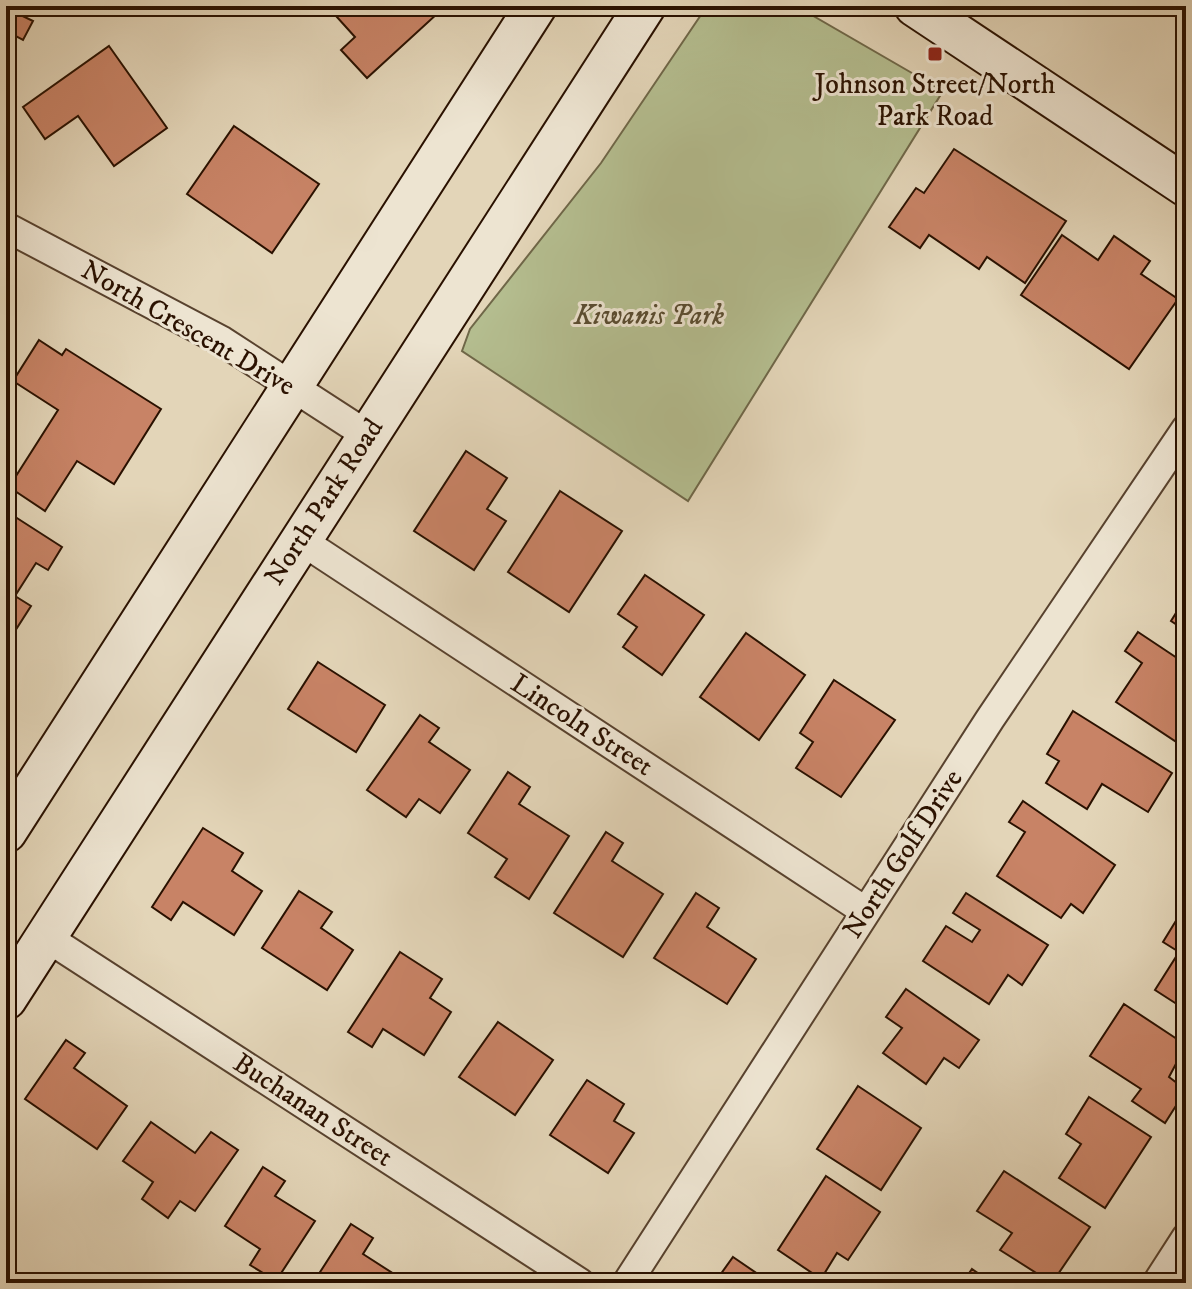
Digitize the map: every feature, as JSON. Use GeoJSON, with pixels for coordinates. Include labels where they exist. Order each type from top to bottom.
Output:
{"type":"FeatureCollection","features":[{"type":"Feature","properties":{"kind":"street"},"geometry":{"type":"LineString","coordinates":[[6,832],[536,6]]}},
{"type":"Feature","properties":{"kind":"street","name":"North Park Road"},"geometry":{"type":"LineString","coordinates":[[6,999],[299,539],[645,6]]}},
{"type":"Feature","properties":{"kind":"street"},"geometry":{"type":"LineString","coordinates":[[915,6],[1186,186]]}},
{"type":"Feature","properties":{"kind":"street","name":"North Crescent Drive"},"geometry":{"type":"LineString","coordinates":[[6,227],[222,341],[367,435]]}},
{"type":"Feature","properties":{"kind":"street","name":"North Golf Drive"},"geometry":{"type":"LineString","coordinates":[[627,1283],[865,911],[1186,429]]}},
{"type":"Feature","properties":{"kind":"street","name":"Lincoln Street"},"geometry":{"type":"LineString","coordinates":[[299,539],[865,911]]}},
{"type":"Feature","properties":{"kind":"street","name":"Buchanan Street"},"geometry":{"type":"LineString","coordinates":[[46,937],[580,1283]]}},
{"type":"Feature","properties":{"kind":"street"},"geometry":{"type":"LineString","coordinates":[[1157,1283],[1186,1238]]}},
{"type":"Feature","properties":{"kind":"green space","name":"Kiwanis Park"},"geometry":{"type":"Polygon","coordinates":[[[707,6],[796,6],[943,91],[688,501],[462,351],[470,329],[601,163],[707,6]]]}},
{"type":"Feature","properties":{"kind":"building"},"geometry":{"type":"Polygon","coordinates":[[[327,6],[431,6],[438,13],[367,78],[341,50],[355,37],[327,6]]]}},
{"type":"Feature","properties":{"kind":"building"},"geometry":{"type":"Polygon","coordinates":[[[6,8],[33,21],[23,40],[6,31],[6,8]]]}},
{"type":"Feature","properties":{"kind":"building"},"geometry":{"type":"Polygon","coordinates":[[[109,46],[167,128],[114,166],[78,116],[45,139],[23,107],[109,46]]]}},
{"type":"Feature","properties":{"kind":"building"},"geometry":{"type":"Polygon","coordinates":[[[234,126],[319,184],[272,253],[187,194],[234,126]]]}},
{"type":"Feature","properties":{"kind":"building"},"geometry":{"type":"Polygon","coordinates":[[[954,149],[1066,221],[1025,283],[987,257],[979,269],[929,235],[920,248],[889,227],[916,188],[924,193],[954,149]]]}},
{"type":"Feature","properties":{"kind":"building"},"geometry":{"type":"Polygon","coordinates":[[[1062,235],[1098,260],[1114,236],[1150,261],[1141,274],[1178,299],[1129,369],[1021,295],[1062,235]]]}},
{"type":"Feature","properties":{"kind":"building"},"geometry":{"type":"Polygon","coordinates":[[[39,340],[62,355],[66,349],[161,409],[114,484],[77,461],[45,511],[9,487],[58,410],[13,381],[39,340]]]}},
{"type":"Feature","properties":{"kind":"building"},"geometry":{"type":"Polygon","coordinates":[[[466,451],[507,478],[487,509],[506,521],[474,570],[414,531],[466,451]]]}},
{"type":"Feature","properties":{"kind":"building"},"geometry":{"type":"Polygon","coordinates":[[[560,491],[622,531],[569,612],[508,572],[560,491]]]}},
{"type":"Feature","properties":{"kind":"building"},"geometry":{"type":"Polygon","coordinates":[[[6,511],[62,547],[48,570],[36,563],[15,596],[31,606],[15,631],[6,625],[6,511]]]}},
{"type":"Feature","properties":{"kind":"building"},"geometry":{"type":"Polygon","coordinates":[[[645,575],[704,615],[662,675],[623,647],[637,627],[618,614],[645,575]]]}},
{"type":"Feature","properties":{"kind":"building"},"geometry":{"type":"Polygon","coordinates":[[[1186,597],[1186,631],[1171,621],[1186,597]]]}},
{"type":"Feature","properties":{"kind":"building"},"geometry":{"type":"Polygon","coordinates":[[[1138,632],[1186,664],[1186,731],[1178,743],[1116,702],[1142,663],[1125,651],[1138,632]]]}},
{"type":"Feature","properties":{"kind":"building"},"geometry":{"type":"Polygon","coordinates":[[[746,633],[805,675],[759,740],[700,697],[746,633]]]}},
{"type":"Feature","properties":{"kind":"building"},"geometry":{"type":"Polygon","coordinates":[[[318,662],[385,705],[356,752],[288,709],[318,662]]]}},
{"type":"Feature","properties":{"kind":"building"},"geometry":{"type":"Polygon","coordinates":[[[834,680],[895,720],[841,797],[796,768],[813,742],[800,733],[834,680]]]}},
{"type":"Feature","properties":{"kind":"building"},"geometry":{"type":"Polygon","coordinates":[[[1073,711],[1172,773],[1148,812],[1102,784],[1087,809],[1046,783],[1059,761],[1047,754],[1073,711]]]}},
{"type":"Feature","properties":{"kind":"building"},"geometry":{"type":"Polygon","coordinates":[[[420,715],[439,728],[429,742],[470,770],[440,813],[419,799],[406,817],[367,790],[420,715]]]}},
{"type":"Feature","properties":{"kind":"building"},"geometry":{"type":"Polygon","coordinates":[[[508,772],[530,787],[519,804],[569,836],[529,899],[495,877],[507,859],[468,833],[508,772]]]}},
{"type":"Feature","properties":{"kind":"building"},"geometry":{"type":"Polygon","coordinates":[[[1023,801],[1115,865],[1083,913],[1071,904],[1061,918],[997,876],[1025,832],[1009,822],[1023,801]]]}},
{"type":"Feature","properties":{"kind":"building"},"geometry":{"type":"Polygon","coordinates":[[[203,828],[243,853],[232,871],[262,891],[234,935],[183,902],[171,920],[152,907],[203,828]]]}},
{"type":"Feature","properties":{"kind":"building"},"geometry":{"type":"Polygon","coordinates":[[[606,832],[623,843],[612,861],[663,894],[623,957],[554,913],[606,832]]]}},
{"type":"Feature","properties":{"kind":"building"},"geometry":{"type":"Polygon","coordinates":[[[299,891],[332,912],[321,928],[353,950],[327,990],[262,948],[299,891]]]}},
{"type":"Feature","properties":{"kind":"building"},"geometry":{"type":"Polygon","coordinates":[[[696,893],[719,908],[707,927],[756,959],[727,1004],[654,958],[696,893]]]}},
{"type":"Feature","properties":{"kind":"building"},"geometry":{"type":"Polygon","coordinates":[[[966,893],[1048,945],[1022,985],[1008,975],[989,1004],[923,961],[946,926],[972,942],[980,930],[953,913],[966,893]]]}},
{"type":"Feature","properties":{"kind":"building"},"geometry":{"type":"Polygon","coordinates":[[[1185,906],[1186,1010],[1155,990],[1179,952],[1163,942],[1185,906]]]}},
{"type":"Feature","properties":{"kind":"building"},"geometry":{"type":"Polygon","coordinates":[[[400,952],[442,979],[430,998],[451,1012],[424,1055],[383,1029],[372,1047],[348,1032],[400,952]]]}},
{"type":"Feature","properties":{"kind":"building"},"geometry":{"type":"Polygon","coordinates":[[[906,989],[979,1040],[959,1068],[944,1058],[926,1084],[883,1053],[902,1028],[886,1017],[906,989]]]}},
{"type":"Feature","properties":{"kind":"building"},"geometry":{"type":"Polygon","coordinates":[[[1124,1004],[1186,1045],[1169,1077],[1186,1090],[1165,1123],[1132,1101],[1141,1089],[1090,1056],[1124,1004]]]}},
{"type":"Feature","properties":{"kind":"building"},"geometry":{"type":"Polygon","coordinates":[[[498,1022],[553,1060],[515,1115],[459,1077],[498,1022]]]}},
{"type":"Feature","properties":{"kind":"building"},"geometry":{"type":"Polygon","coordinates":[[[66,1040],[85,1053],[74,1068],[127,1106],[97,1149],[25,1099],[66,1040]]]}},
{"type":"Feature","properties":{"kind":"building"},"geometry":{"type":"Polygon","coordinates":[[[587,1080],[624,1104],[614,1121],[634,1133],[608,1173],[550,1135],[587,1080]]]}},
{"type":"Feature","properties":{"kind":"building"},"geometry":{"type":"Polygon","coordinates":[[[858,1086],[921,1128],[881,1190],[817,1149],[858,1086]]]}},
{"type":"Feature","properties":{"kind":"building"},"geometry":{"type":"Polygon","coordinates":[[[1089,1097],[1151,1137],[1105,1208],[1059,1178],[1081,1144],[1066,1134],[1089,1097]]]}},
{"type":"Feature","properties":{"kind":"building"},"geometry":{"type":"Polygon","coordinates":[[[151,1122],[195,1153],[211,1132],[238,1150],[195,1211],[180,1201],[168,1218],[142,1199],[153,1182],[123,1161],[151,1122]]]}},
{"type":"Feature","properties":{"kind":"building"},"geometry":{"type":"Polygon","coordinates":[[[263,1167],[285,1181],[275,1196],[315,1221],[276,1281],[250,1265],[260,1249],[225,1226],[263,1167]]]}},
{"type":"Feature","properties":{"kind":"building"},"geometry":{"type":"Polygon","coordinates":[[[1004,1171],[1090,1227],[1052,1283],[1000,1250],[1012,1233],[977,1211],[1004,1171]]]}},
{"type":"Feature","properties":{"kind":"building"},"geometry":{"type":"Polygon","coordinates":[[[826,1176],[880,1212],[848,1260],[837,1253],[821,1279],[778,1250],[826,1176]]]}},
{"type":"Feature","properties":{"kind":"building"},"geometry":{"type":"Polygon","coordinates":[[[351,1224],[373,1238],[363,1254],[408,1283],[313,1283],[351,1224]]]}},
{"type":"Feature","properties":{"kind":"building"},"geometry":{"type":"Polygon","coordinates":[[[733,1257],[771,1283],[715,1282],[733,1257]]]}},
{"type":"Feature","properties":{"kind":"building"},"geometry":{"type":"Polygon","coordinates":[[[972,1269],[992,1283],[962,1283],[972,1269]]]}},
{"type":"Feature","properties":{"kind":"place","name":"Johnson Street/North Park Road"},"geometry":{"type":"Point","coordinates":[935,54]}}]}
